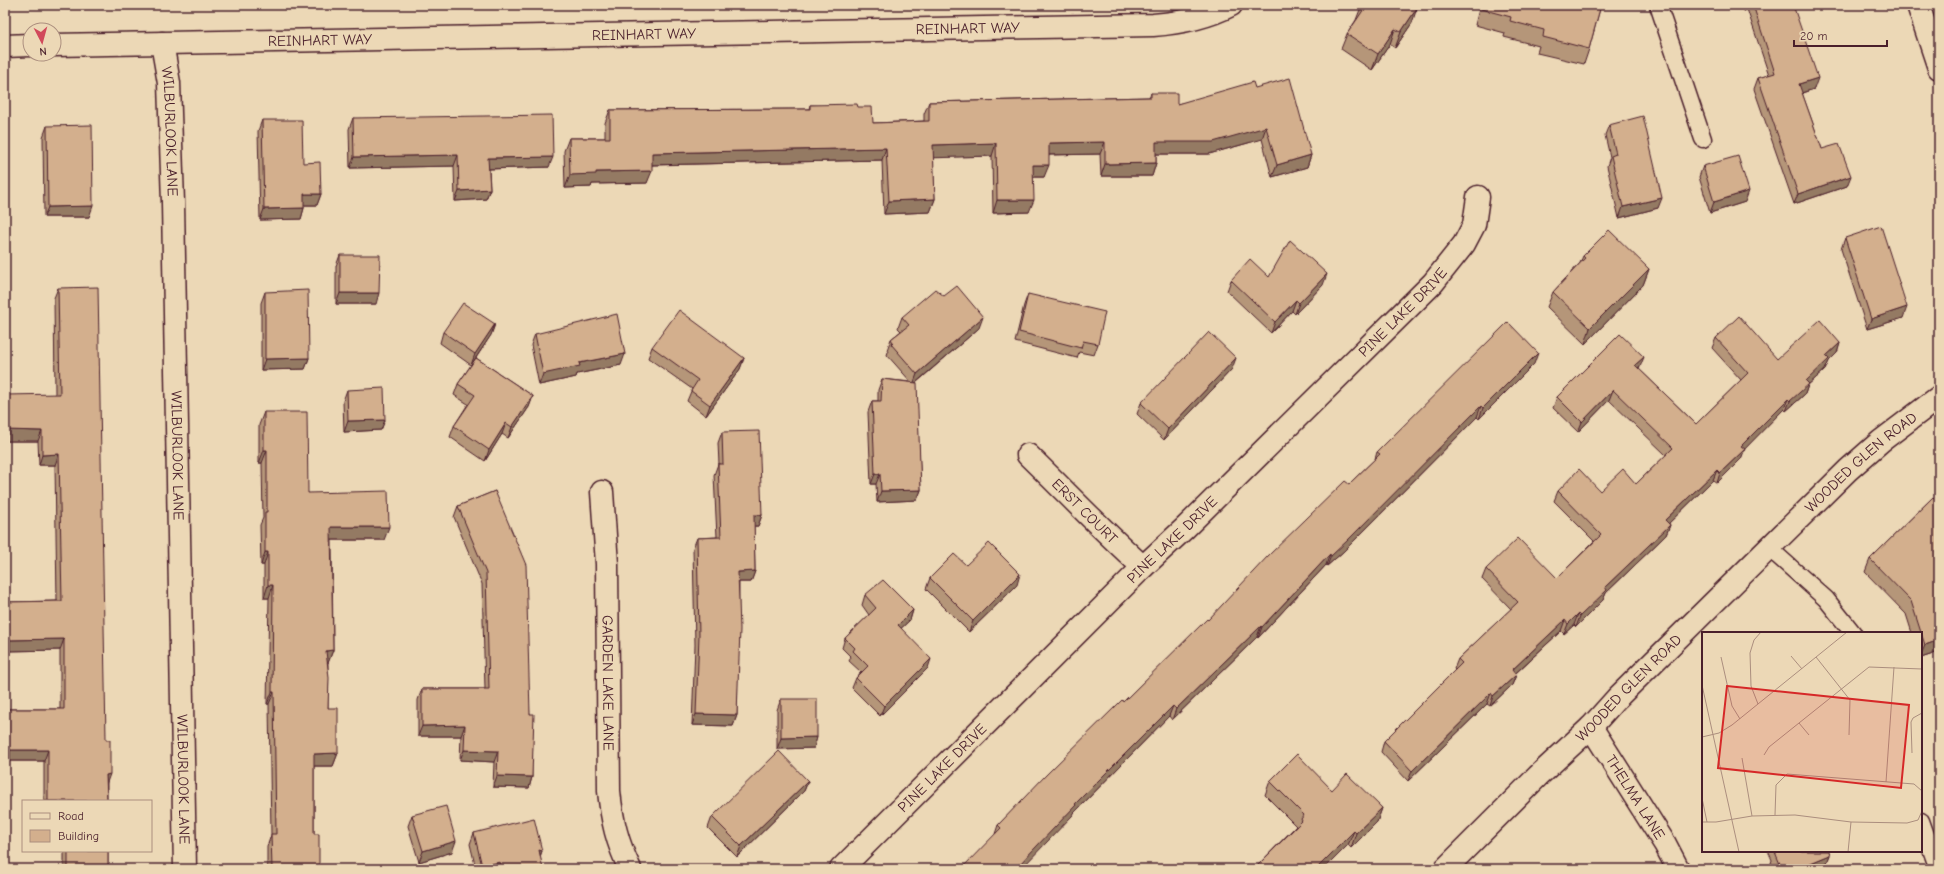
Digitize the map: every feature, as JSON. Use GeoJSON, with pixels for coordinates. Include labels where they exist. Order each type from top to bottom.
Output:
{"type":"FeatureCollection","features":[{"type":"Feature","properties":{"kind":"street","name":"REINHART WAY"},"geometry":{"type":"LineString","coordinates":[[62,45],[1153,26],[1179,23],[1211,15],[1231,5]]}},
{"type":"Feature","properties":{"kind":"street"},"geometry":{"type":"LineString","coordinates":[[1918,5],[1939,68]]}},
{"type":"Feature","properties":{"kind":"street","name":"WILBURLOOK LANE"},"geometry":{"type":"LineString","coordinates":[[162,43],[169,83],[173,203],[185,869]]}},
{"type":"Feature","properties":{"kind":"street"},"geometry":{"type":"LineString","coordinates":[[5,46],[22,45]]}},
{"type":"Feature","properties":{"kind":"street","name":"PINE LAKE DRIVE"},"geometry":{"type":"LineString","coordinates":[[841,869],[1144,567],[1433,283],[1464,244],[1474,225],[1478,197]]}},
{"type":"Feature","properties":{"kind":"street","name":"WOODED GLEN ROAD"},"geometry":{"type":"LineString","coordinates":[[1445,869],[1538,776],[1591,727],[1617,698],[1859,460],[1893,431],[1939,397]]}},
{"type":"Feature","properties":{"kind":"street","name":"ERST COURT"},"geometry":{"type":"LineString","coordinates":[[1028,455],[1080,505],[1112,539],[1144,567]]}},
{"type":"Feature","properties":{"kind":"street","name":"GARDEN LAKE LANE"},"geometry":{"type":"LineString","coordinates":[[602,492],[607,564],[609,791],[611,818],[619,845],[630,869]]}},
{"type":"Feature","properties":{"kind":"street","name":"THELMA LANE"},"geometry":{"type":"LineString","coordinates":[[1591,727],[1665,844],[1678,869]]}},
{"type":"Feature","properties":{"kind":"lane"},"geometry":{"type":"LineString","coordinates":[[1658,5],[1703,139]]}},
{"type":"Feature","properties":{"kind":"lane"},"geometry":{"type":"LineString","coordinates":[[1769,548],[1826,599],[1852,632]]}},
{"type":"Feature","properties":{"kind":"lane"},"geometry":{"type":"LineString","coordinates":[[1922,824],[1938,869]]}},
{"type":"Feature","properties":{"kind":"building"},"geometry":{"type":"Polygon","coordinates":[[[1362,5],[1413,5],[1417,8],[1401,32],[1395,29],[1378,54],[1347,34],[1364,9],[1361,7],[1362,5]]]}},
{"type":"Feature","properties":{"kind":"building"},"geometry":{"type":"Polygon","coordinates":[[[1482,5],[1601,5],[1589,49],[1543,37],[1544,30],[1510,21],[1511,17],[1481,9],[1482,5]]]}},
{"type":"Feature","properties":{"kind":"building"},"geometry":{"type":"Polygon","coordinates":[[[1753,5],[1793,5],[1818,78],[1799,84],[1822,149],[1839,144],[1851,176],[1798,194],[1758,78],[1775,73],[1753,5]]]}},
{"type":"Feature","properties":{"kind":"building"},"geometry":{"type":"Polygon","coordinates":[[[1290,78],[1311,155],[1277,165],[1266,127],[1213,142],[1156,142],[1156,163],[1105,164],[1105,142],[1049,143],[1049,165],[1033,165],[1034,200],[997,200],[996,143],[933,145],[935,199],[889,201],[886,148],[652,153],[652,171],[596,172],[596,174],[570,175],[569,138],[610,138],[610,110],[810,109],[810,105],[857,104],[858,107],[872,107],[873,123],[929,121],[929,102],[1151,97],[1151,93],[1177,93],[1177,104],[1253,82],[1255,88],[1290,78]]]}},
{"type":"Feature","properties":{"kind":"building"},"geometry":{"type":"Polygon","coordinates":[[[552,115],[553,157],[488,158],[490,189],[459,191],[458,155],[354,157],[353,118],[552,115]]]}},
{"type":"Feature","properties":{"kind":"building"},"geometry":{"type":"Polygon","coordinates":[[[1643,116],[1662,198],[1623,207],[1611,156],[1616,154],[1609,125],[1643,116]]]}},
{"type":"Feature","properties":{"kind":"building"},"geometry":{"type":"Polygon","coordinates":[[[262,120],[302,120],[303,163],[320,162],[321,194],[304,194],[304,208],[264,209],[262,120]]]}},
{"type":"Feature","properties":{"kind":"building"},"geometry":{"type":"Polygon","coordinates":[[[92,125],[93,206],[48,207],[47,126],[92,125]]]}},
{"type":"Feature","properties":{"kind":"building"},"geometry":{"type":"Polygon","coordinates":[[[1738,156],[1749,191],[1714,202],[1703,166],[1738,156]]]}},
{"type":"Feature","properties":{"kind":"building"},"geometry":{"type":"Polygon","coordinates":[[[1881,226],[1907,307],[1871,319],[1845,238],[1881,226]]]}},
{"type":"Feature","properties":{"kind":"building"},"geometry":{"type":"Polygon","coordinates":[[[1609,230],[1649,269],[1590,328],[1553,292],[1585,258],[1583,256],[1609,230]]]}},
{"type":"Feature","properties":{"kind":"building"},"geometry":{"type":"Polygon","coordinates":[[[1290,240],[1327,274],[1299,303],[1296,300],[1275,322],[1231,280],[1250,259],[1269,277],[1290,240]]]}},
{"type":"Feature","properties":{"kind":"building"},"geometry":{"type":"Polygon","coordinates":[[[340,255],[380,255],[379,293],[340,293],[340,255]]]}},
{"type":"Feature","properties":{"kind":"building"},"geometry":{"type":"Polygon","coordinates":[[[957,286],[983,317],[917,374],[891,344],[893,342],[891,339],[909,325],[902,317],[935,289],[944,296],[957,286]]]}},
{"type":"Feature","properties":{"kind":"building"},"geometry":{"type":"Polygon","coordinates":[[[98,287],[106,740],[110,740],[110,774],[106,775],[107,800],[48,800],[48,750],[5,750],[5,709],[64,709],[64,639],[5,640],[5,602],[62,601],[59,454],[42,455],[42,431],[5,430],[5,395],[60,394],[58,288],[98,287]]]}},
{"type":"Feature","properties":{"kind":"building"},"geometry":{"type":"Polygon","coordinates":[[[308,290],[309,358],[265,359],[265,292],[308,290]]]}},
{"type":"Feature","properties":{"kind":"building"},"geometry":{"type":"Polygon","coordinates":[[[1028,294],[1105,312],[1098,344],[1083,341],[1081,348],[1019,332],[1028,294]]]}},
{"type":"Feature","properties":{"kind":"building"},"geometry":{"type":"Polygon","coordinates":[[[463,303],[495,324],[475,354],[443,332],[463,303]]]}},
{"type":"Feature","properties":{"kind":"building"},"geometry":{"type":"Polygon","coordinates":[[[679,310],[744,358],[710,405],[691,391],[698,380],[652,347],[679,310]]]}},
{"type":"Feature","properties":{"kind":"building"},"geometry":{"type":"Polygon","coordinates":[[[617,314],[625,354],[579,363],[580,366],[543,374],[535,334],[617,314]]]}},
{"type":"Feature","properties":{"kind":"building"},"geometry":{"type":"Polygon","coordinates":[[[1739,316],[1777,359],[1820,320],[1840,343],[1826,356],[1829,359],[1806,381],[1809,384],[1790,401],[1788,399],[1741,446],[1745,449],[1720,473],[1717,470],[1665,520],[1670,525],[1605,587],[1607,590],[1580,616],[1578,614],[1568,624],[1565,620],[1512,670],[1516,675],[1493,696],[1491,693],[1412,771],[1384,741],[1462,663],[1458,659],[1518,602],[1486,569],[1518,538],[1557,578],[1601,535],[1558,491],[1579,469],[1600,491],[1623,469],[1636,484],[1673,448],[1613,390],[1582,422],[1557,397],[1620,334],[1644,357],[1635,365],[1696,424],[1748,373],[1716,338],[1739,316]]]}},
{"type":"Feature","properties":{"kind":"building"},"geometry":{"type":"Polygon","coordinates":[[[1508,322],[1538,353],[1483,408],[1481,406],[1348,540],[1331,556],[1330,554],[1262,627],[1261,626],[1176,709],[1173,706],[1075,804],[1076,805],[1016,869],[961,869],[1001,828],[998,825],[1046,775],[1122,700],[1123,702],[1207,619],[1208,620],[1268,556],[1345,481],[1349,484],[1380,454],[1377,452],[1508,322]]]}},
{"type":"Feature","properties":{"kind":"building"},"geometry":{"type":"Polygon","coordinates":[[[1209,332],[1236,358],[1168,429],[1141,403],[1209,332]]]}},
{"type":"Feature","properties":{"kind":"building"},"geometry":{"type":"Polygon","coordinates":[[[476,358],[533,396],[512,427],[506,423],[489,450],[454,426],[475,395],[458,384],[476,358]]]}},
{"type":"Feature","properties":{"kind":"building"},"geometry":{"type":"Polygon","coordinates":[[[882,379],[917,383],[921,490],[881,491],[880,474],[875,474],[872,401],[881,401],[882,379]]]}},
{"type":"Feature","properties":{"kind":"building"},"geometry":{"type":"Polygon","coordinates":[[[384,388],[385,420],[348,421],[347,390],[384,388]]]}},
{"type":"Feature","properties":{"kind":"building"},"geometry":{"type":"Polygon","coordinates":[[[264,412],[307,412],[308,493],[388,491],[389,527],[331,527],[333,650],[326,651],[329,678],[328,708],[338,708],[338,753],[314,754],[314,834],[319,834],[319,869],[272,869],[271,834],[276,834],[274,692],[272,692],[273,585],[268,585],[268,552],[265,552],[265,512],[267,512],[267,450],[264,450],[264,412]]]}},
{"type":"Feature","properties":{"kind":"building"},"geometry":{"type":"Polygon","coordinates":[[[759,431],[762,515],[754,515],[755,571],[738,572],[740,629],[737,715],[696,714],[699,635],[697,538],[721,537],[718,464],[723,464],[722,432],[759,431]]]}},
{"type":"Feature","properties":{"kind":"building"},"geometry":{"type":"Polygon","coordinates":[[[495,491],[526,565],[530,714],[534,714],[532,777],[497,776],[498,751],[464,750],[465,725],[422,726],[422,689],[489,689],[486,573],[458,506],[495,491]]]}},
{"type":"Feature","properties":{"kind":"building"},"geometry":{"type":"Polygon","coordinates":[[[1933,497],[1939,503],[1939,640],[1925,645],[1911,601],[1870,559],[1933,497]]]}},
{"type":"Feature","properties":{"kind":"building"},"geometry":{"type":"Polygon","coordinates":[[[989,543],[1020,574],[973,621],[930,578],[954,554],[966,565],[989,543]]]}},
{"type":"Feature","properties":{"kind":"building"},"geometry":{"type":"Polygon","coordinates":[[[883,580],[913,610],[898,625],[931,659],[884,706],[856,678],[868,666],[853,651],[855,648],[845,638],[876,608],[865,595],[883,580]]]}},
{"type":"Feature","properties":{"kind":"building"},"geometry":{"type":"Polygon","coordinates":[[[781,699],[817,699],[817,737],[781,738],[781,699]]]}},
{"type":"Feature","properties":{"kind":"building"},"geometry":{"type":"Polygon","coordinates":[[[779,751],[808,781],[741,846],[712,817],[779,751]]]}},
{"type":"Feature","properties":{"kind":"building"},"geometry":{"type":"Polygon","coordinates":[[[1297,754],[1332,790],[1347,774],[1382,808],[1356,833],[1354,831],[1316,869],[1254,869],[1302,821],[1301,819],[1304,815],[1270,781],[1297,754]]]}},
{"type":"Feature","properties":{"kind":"building"},"geometry":{"type":"Polygon","coordinates":[[[446,806],[456,841],[423,851],[412,815],[446,806]]]}},
{"type":"Feature","properties":{"kind":"building"},"geometry":{"type":"Polygon","coordinates":[[[534,818],[542,851],[539,850],[543,869],[502,869],[500,862],[482,866],[474,833],[534,818]]]}},
{"type":"Feature","properties":{"kind":"building"},"geometry":{"type":"Polygon","coordinates":[[[68,852],[108,852],[108,869],[68,869],[68,852]]]}},
{"type":"Feature","properties":{"kind":"building"},"geometry":{"type":"Polygon","coordinates":[[[1775,852],[1829,852],[1830,855],[1796,869],[1782,869],[1775,852]]]}}]}
